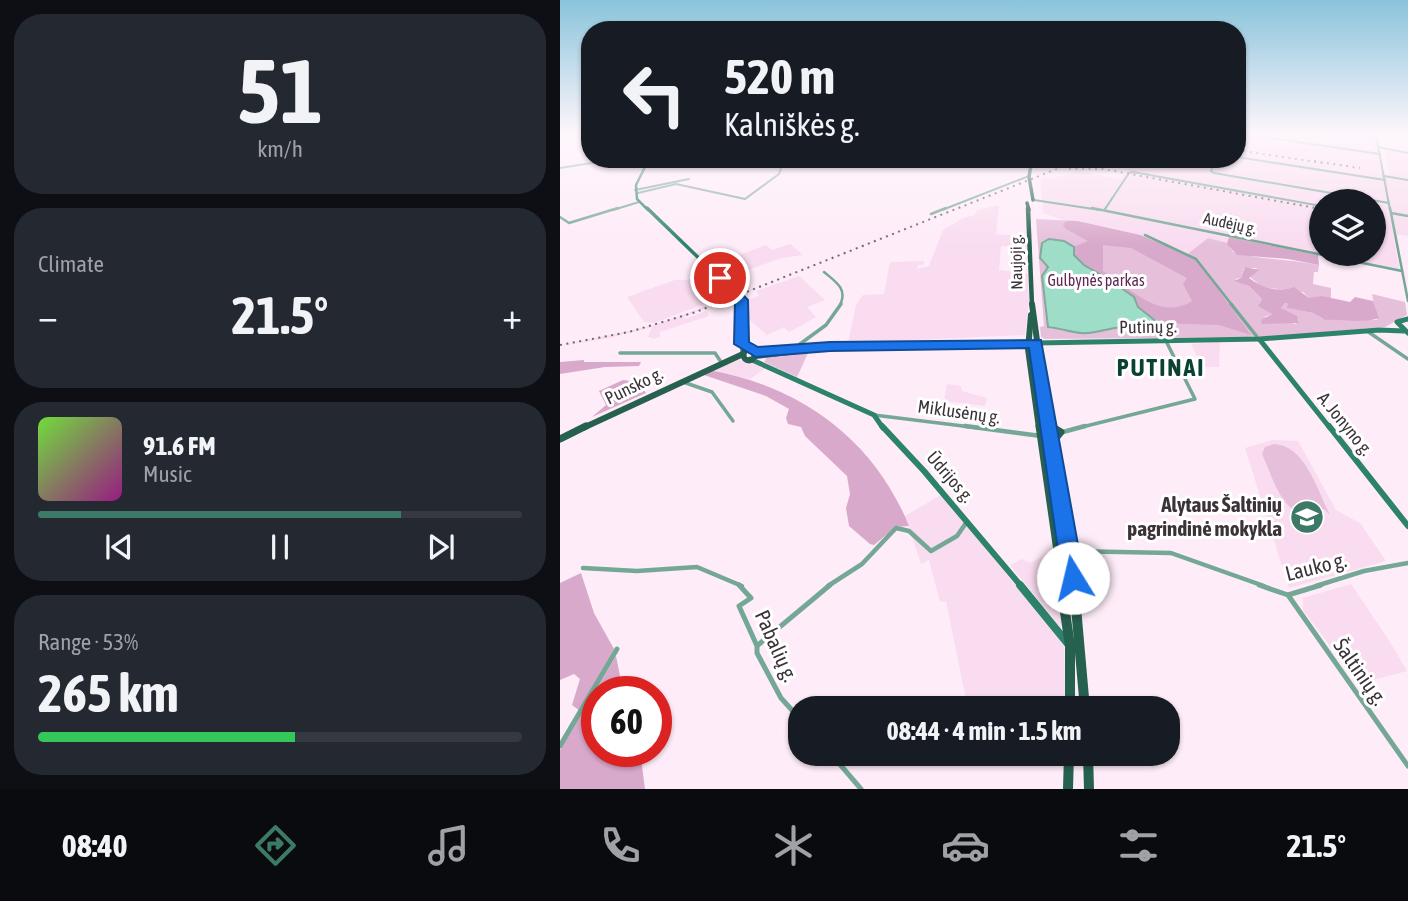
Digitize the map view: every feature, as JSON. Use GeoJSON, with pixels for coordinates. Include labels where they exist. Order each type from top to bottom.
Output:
{"type":"FeatureCollection","features":[{"type":"Feature","properties":{"kind":"main road"},"geometry":{"type":"LineString","coordinates":[[643,172],[635,190],[639,202],[739,297],[742,306],[742,344],[750,355]]}},
{"type":"Feature","properties":{"kind":"main road","name":"Naujoji g."},"geometry":{"type":"LineString","coordinates":[[1030,172],[1032,343],[1041,436],[1070,646],[1070,696]]}},
{"type":"Feature","properties":{"kind":"main road","name":"Putinų g."},"geometry":{"type":"LineString","coordinates":[[1380,330],[1407,318]]}},
{"type":"Feature","properties":{"kind":"main road"},"geometry":{"type":"LineString","coordinates":[[1397,323],[1406,332]]}},
{"type":"Feature","properties":{"kind":"main road","name":"Putinų g."},"geometry":{"type":"LineString","coordinates":[[1032,343],[1260,339],[1380,330],[1406,332]]}},
{"type":"Feature","properties":{"kind":"main road","name":"A. Jonyno g."},"geometry":{"type":"LineString","coordinates":[[1260,339],[1408,526]]}},
{"type":"Feature","properties":{"kind":"main road"},"geometry":{"type":"LineString","coordinates":[[750,355],[799,349],[1032,343]]}},
{"type":"Feature","properties":{"kind":"main road","name":"Naujoji g."},"geometry":{"type":"LineString","coordinates":[[1032,343],[1049,425],[1068,551],[1081,647],[1084,696]]}},
{"type":"Feature","properties":{"kind":"main road"},"geometry":{"type":"LineString","coordinates":[[750,355],[785,351]]}},
{"type":"Feature","properties":{"kind":"main road"},"geometry":{"type":"LineString","coordinates":[[763,363],[772,354]]}},
{"type":"Feature","properties":{"kind":"main road","name":"Punsko g."},"geometry":{"type":"LineString","coordinates":[[560,439],[721,362],[750,355]]}},
{"type":"Feature","properties":{"kind":"main road","name":"Ūdrijos g."},"geometry":{"type":"LineString","coordinates":[[750,355],[874,415],[885,432],[917,463],[1070,646]]}},
{"type":"Feature","properties":{"kind":"main road"},"geometry":{"type":"LineString","coordinates":[[1049,425],[1061,432],[1052,443]]}},
{"type":"Feature","properties":{"kind":"main road"},"geometry":{"type":"LineString","coordinates":[[1070,646],[1081,647]]}},
{"type":"Feature","properties":{"kind":"main road"},"geometry":{"type":"LineString","coordinates":[[1068,789],[1069,766]]}},
{"type":"Feature","properties":{"kind":"main road"},"geometry":{"type":"LineString","coordinates":[[1088,766],[1089,789]]}},
{"type":"Feature","properties":{"kind":"street"},"geometry":{"type":"LineString","coordinates":[[1104,210],[1130,172],[1309,204]]}},
{"type":"Feature","properties":{"kind":"street"},"geometry":{"type":"LineString","coordinates":[[1212,172],[1309,189]]}},
{"type":"Feature","properties":{"kind":"street"},"geometry":{"type":"LineString","coordinates":[[1341,172],[1408,180]]}},
{"type":"Feature","properties":{"kind":"street"},"geometry":{"type":"LineString","coordinates":[[1384,172],[1408,301]]}},
{"type":"Feature","properties":{"kind":"street"},"geometry":{"type":"LineString","coordinates":[[931,214],[1029,176]]}},
{"type":"Feature","properties":{"kind":"street"},"geometry":{"type":"LineString","coordinates":[[635,190],[689,179]]}},
{"type":"Feature","properties":{"kind":"street"},"geometry":{"type":"LineString","coordinates":[[560,217],[569,223],[639,202]]}},
{"type":"Feature","properties":{"kind":"street","name":"Audėjų g."},"geometry":{"type":"LineString","coordinates":[[1032,202],[1052,202],[1104,210],[1402,271]]}},
{"type":"Feature","properties":{"kind":"street"},"geometry":{"type":"LineString","coordinates":[[1391,213],[1408,216]]}},
{"type":"Feature","properties":{"kind":"street"},"geometry":{"type":"LineString","coordinates":[[1145,235],[1196,259],[1260,339]]}},
{"type":"Feature","properties":{"kind":"street"},"geometry":{"type":"LineString","coordinates":[[799,349],[800,344],[816,336],[831,323],[844,297],[842,288],[824,272]]}},
{"type":"Feature","properties":{"kind":"street"},"geometry":{"type":"LineString","coordinates":[[1367,331],[1408,359]]}},
{"type":"Feature","properties":{"kind":"street"},"geometry":{"type":"LineString","coordinates":[[1061,432],[1195,399],[1166,341]]}},
{"type":"Feature","properties":{"kind":"street"},"geometry":{"type":"LineString","coordinates":[[620,353],[712,352],[718,354],[721,362]]}},
{"type":"Feature","properties":{"kind":"street"},"geometry":{"type":"LineString","coordinates":[[681,381],[712,392],[733,421]]}},
{"type":"Feature","properties":{"kind":"street","name":"Miklusėnų g."},"geometry":{"type":"LineString","coordinates":[[874,415],[1041,436]]}},
{"type":"Feature","properties":{"kind":"street"},"geometry":{"type":"LineString","coordinates":[[757,646],[833,582],[862,564],[896,528],[908,531],[931,551],[957,536],[967,521]]}},
{"type":"Feature","properties":{"kind":"street","name":"Lauko g."},"geometry":{"type":"LineString","coordinates":[[1068,551],[1171,553],[1288,595],[1373,569],[1408,563]]}},
{"type":"Feature","properties":{"kind":"street","name":"Pabalių g."},"geometry":{"type":"LineString","coordinates":[[583,568],[637,571],[684,567],[703,569],[747,590],[751,598],[739,606],[757,646],[757,653],[781,698],[788,706]]}},
{"type":"Feature","properties":{"kind":"street","name":"Šaltinių g."},"geometry":{"type":"LineString","coordinates":[[1288,595],[1408,766]]}},
{"type":"Feature","properties":{"kind":"street"},"geometry":{"type":"LineString","coordinates":[[560,746],[617,649]]}},
{"type":"Feature","properties":{"kind":"street"},"geometry":{"type":"LineString","coordinates":[[841,766],[860,789]]}},
{"type":"Feature","properties":{"kind":"shaded area"},"geometry":{"type":"Polygon","coordinates":[[[1083,172],[1120,179],[1126,172],[1382,172],[1389,176],[1388,172],[1408,172],[1408,236],[1393,234],[1400,272],[1371,266],[1386,266],[1386,189],[1309,189],[1309,253],[1229,237],[1228,243],[1208,238],[1186,255],[1140,235],[1066,221],[1043,213],[1040,179],[1083,172]]]}},
{"type":"Feature","properties":{"kind":"shaded area"},"geometry":{"type":"Polygon","coordinates":[[[999,205],[996,234],[1028,236],[1028,247],[1001,246],[999,270],[1028,274],[1029,301],[1025,335],[848,343],[856,305],[863,295],[884,294],[890,262],[924,261],[917,269],[929,266],[943,230],[965,217],[973,216],[978,210],[999,205]]]}},
{"type":"Feature","properties":{"kind":"shaded area"},"geometry":{"type":"Polygon","coordinates":[[[1066,221],[1077,221],[1140,235],[1196,259],[1251,335],[1219,325],[1161,323],[1138,307],[1134,297],[1079,261],[1074,255],[1074,247],[1088,241],[1063,225],[1066,221]],[[1103,245],[1103,271],[1156,305],[1180,306],[1192,301],[1183,284],[1187,278],[1131,248],[1103,245]]]}},
{"type":"Feature","properties":{"kind":"shaded area"},"geometry":{"type":"Polygon","coordinates":[[[1229,237],[1309,253],[1309,263],[1237,255],[1227,244],[1229,237]]]}},
{"type":"Feature","properties":{"kind":"shaded area"},"geometry":{"type":"Polygon","coordinates":[[[1049,239],[1064,241],[1074,247],[1074,255],[1084,265],[1134,297],[1138,307],[1162,326],[1134,331],[1122,327],[1088,333],[1048,327],[1042,276],[1048,267],[1040,258],[1042,243],[1049,239]]]}},
{"type":"Feature","properties":{"kind":"shaded area"},"geometry":{"type":"Polygon","coordinates":[[[790,244],[803,255],[781,258],[748,270],[734,257],[766,245],[772,250],[790,244]]]}},
{"type":"Feature","properties":{"kind":"shaded area"},"geometry":{"type":"Polygon","coordinates":[[[1245,267],[1259,270],[1249,278],[1271,288],[1282,290],[1294,287],[1309,298],[1322,296],[1350,302],[1355,297],[1373,301],[1379,318],[1359,321],[1325,320],[1313,313],[1287,308],[1288,304],[1285,303],[1281,308],[1297,316],[1299,323],[1262,324],[1261,320],[1272,314],[1258,306],[1262,299],[1249,286],[1234,281],[1241,278],[1245,267]]]}},
{"type":"Feature","properties":{"kind":"shaded area"},"geometry":{"type":"Polygon","coordinates":[[[706,273],[712,279],[717,278],[733,293],[654,323],[644,322],[627,297],[675,280],[687,280],[706,273]]]}},
{"type":"Feature","properties":{"kind":"shaded area"},"geometry":{"type":"Polygon","coordinates":[[[799,276],[825,300],[807,307],[816,317],[789,332],[784,327],[767,335],[744,315],[744,301],[759,296],[756,291],[799,276]]]}},
{"type":"Feature","properties":{"kind":"shaded area"},"geometry":{"type":"Polygon","coordinates":[[[736,295],[684,317],[685,319],[706,311],[709,316],[660,332],[660,337],[654,339],[648,337],[652,327],[560,346],[655,325],[736,295]]]}},
{"type":"Feature","properties":{"kind":"shaded area"},"geometry":{"type":"Polygon","coordinates":[[[1220,342],[1219,367],[1202,367],[1191,344],[1220,342]]]}},
{"type":"Feature","properties":{"kind":"shaded area"},"geometry":{"type":"Polygon","coordinates":[[[738,360],[753,361],[767,367],[750,379],[708,370],[738,360]]]}},
{"type":"Feature","properties":{"kind":"shaded area"},"geometry":{"type":"Polygon","coordinates":[[[560,362],[641,362],[639,366],[605,367],[560,374],[560,362]]]}},
{"type":"Feature","properties":{"kind":"shaded area"},"geometry":{"type":"Polygon","coordinates":[[[708,370],[773,388],[829,421],[854,442],[876,467],[909,526],[896,527],[874,545],[870,544],[849,526],[846,508],[850,494],[847,476],[805,436],[801,427],[788,424],[786,418],[789,409],[766,396],[701,374],[708,370]]]}},
{"type":"Feature","properties":{"kind":"shaded area"},"geometry":{"type":"Polygon","coordinates":[[[623,380],[639,382],[646,393],[592,417],[606,405],[599,391],[623,380]]]}},
{"type":"Feature","properties":{"kind":"shaded area"},"geometry":{"type":"Polygon","coordinates":[[[947,384],[961,386],[962,391],[987,398],[985,406],[944,401],[947,384]]]}},
{"type":"Feature","properties":{"kind":"shaded area","name":"Alytaus Šaltinių pagrindinė mokykla"},"geometry":{"type":"Polygon","coordinates":[[[1272,440],[1298,441],[1336,510],[1360,523],[1386,561],[1289,588],[1245,448],[1272,440]]]}},
{"type":"Feature","properties":{"kind":"shaded area"},"geometry":{"type":"Polygon","coordinates":[[[941,495],[1064,644],[1065,696],[965,696],[946,601],[940,602],[929,560],[921,564],[905,516],[941,495]]]}},
{"type":"Feature","properties":{"kind":"shaded area"},"geometry":{"type":"Polygon","coordinates":[[[1054,550],[1061,628],[1010,565],[1022,559],[1030,563],[1054,550]]]}},
{"type":"Feature","properties":{"kind":"shaded area"},"geometry":{"type":"Polygon","coordinates":[[[581,573],[594,613],[614,649],[599,676],[581,676],[580,711],[572,705],[580,679],[574,674],[560,680],[560,583],[581,573]]]}},
{"type":"Feature","properties":{"kind":"shaded area"},"geometry":{"type":"Polygon","coordinates":[[[1351,584],[1407,671],[1359,684],[1303,610],[1303,598],[1351,584]]]}},
{"type":"Feature","properties":{"kind":"shaded area"},"geometry":{"type":"Polygon","coordinates":[[[616,656],[620,676],[604,676],[616,656]]]}},
{"type":"Feature","properties":{"kind":"shaded area"},"geometry":{"type":"Polygon","coordinates":[[[581,715],[581,767],[642,767],[645,789],[560,789],[560,750],[581,715]]]}},
{"type":"Feature","properties":{"kind":"green space","name":"Gulbynės parkas"},"geometry":{"type":"Polygon","coordinates":[[[1036,219],[1077,221],[1140,235],[1186,255],[1208,238],[1228,243],[1233,252],[1243,255],[1319,266],[1318,272],[1314,272],[1313,284],[1331,288],[1331,298],[1309,298],[1303,292],[1262,287],[1249,276],[1257,268],[1244,268],[1241,278],[1235,279],[1249,286],[1262,299],[1259,304],[1272,314],[1264,317],[1296,324],[1299,320],[1281,308],[1285,303],[1288,308],[1313,313],[1323,319],[1377,320],[1372,294],[1405,302],[1407,315],[1385,327],[1263,337],[1045,339],[1041,337],[1040,327],[1044,326],[1036,219]]]}},
{"type":"Feature","properties":{"kind":"green space"},"geometry":{"type":"Polygon","coordinates":[[[1031,350],[1046,432],[1072,604],[1065,576],[1031,350]]]}},
{"type":"Feature","properties":{"kind":"green space"},"geometry":{"type":"Polygon","coordinates":[[[809,351],[797,377],[764,362],[767,357],[809,351]]]}},
{"type":"Feature","properties":{"kind":"green space"},"geometry":{"type":"Polygon","coordinates":[[[1274,444],[1294,452],[1302,461],[1330,515],[1324,509],[1315,516],[1303,515],[1286,503],[1262,454],[1265,447],[1274,444]]]}},
{"type":"Feature","properties":{"kind":"waterway"},"geometry":{"type":"LineString","coordinates":[[638,193],[676,184],[745,199],[780,172]]}},
{"type":"Feature","properties":{"kind":"railway"},"geometry":{"type":"LineString","coordinates":[[560,345],[629,332],[696,312],[1050,172]]}},
{"type":"Feature","properties":{"kind":"railway"},"geometry":{"type":"LineString","coordinates":[[1118,172],[1309,207]]}},
{"type":"Feature","properties":{"kind":"place","name":"Alytaus Šaltinių pagrindinė mokykla"},"geometry":{"type":"Point","coordinates":[1307,517]}},
{"type":"Feature","properties":{"kind":"district","name":"PUTINAI"},"geometry":{"type":"Point","coordinates":[1161,368]}},
{"type":"Feature","properties":{"kind":"route"},"geometry":{"type":"LineString","coordinates":[[720,278],[741,300],[742,344],[756,352],[830,347],[1036,343],[1073,578]]}}]}
